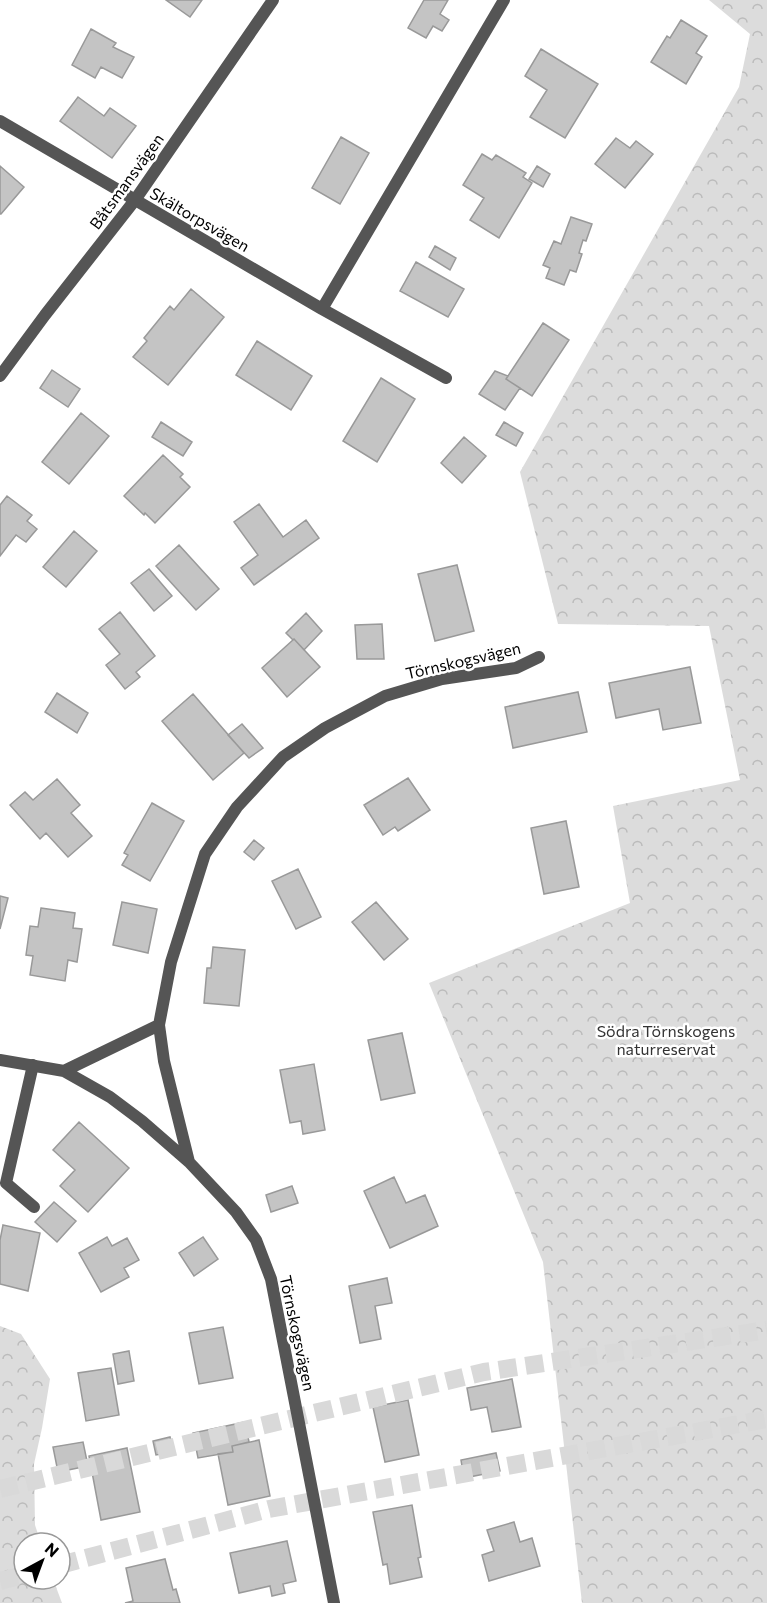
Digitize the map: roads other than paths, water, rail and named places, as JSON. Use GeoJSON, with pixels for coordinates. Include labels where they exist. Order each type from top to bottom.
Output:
{"type":"FeatureCollection","features":[{"type":"Feature","properties":{"kind":"street","name":"Båtsmansvägen"},"geometry":{"type":"LineString","coordinates":[[0,376],[135,200],[273,0]]}},
{"type":"Feature","properties":{"kind":"street"},"geometry":{"type":"LineString","coordinates":[[322,309],[504,0]]}},
{"type":"Feature","properties":{"kind":"street","name":"Skältorpsvägen"},"geometry":{"type":"LineString","coordinates":[[0,121],[322,309],[446,378]]}},
{"type":"Feature","properties":{"kind":"street","name":"Törnskogsvägen"},"geometry":{"type":"LineString","coordinates":[[334,1603],[271,1279],[256,1240],[236,1212],[189,1162],[164,1061],[159,1025],[171,962],[205,854],[237,807],[283,757],[325,728],[385,696],[442,679],[516,668],[539,657]]}},
{"type":"Feature","properties":{"kind":"street"},"geometry":{"type":"LineString","coordinates":[[64,1071],[159,1025]]}},
{"type":"Feature","properties":{"kind":"street"},"geometry":{"type":"LineString","coordinates":[[0,1060],[64,1071],[110,1096],[189,1162]]}},
{"type":"Feature","properties":{"kind":"street"},"geometry":{"type":"LineString","coordinates":[[33,1065],[6,1183],[34,1207]]}},
{"type":"Feature","properties":{"kind":"tunnel"},"geometry":{"type":"LineString","coordinates":[[0,1489],[484,1372],[767,1330]]}},
{"type":"Feature","properties":{"kind":"tunnel"},"geometry":{"type":"LineString","coordinates":[[72,1562],[269,1509],[767,1419]]}},
{"type":"Feature","properties":{"kind":"tunnel"},"geometry":{"type":"LineString","coordinates":[[0,1581],[12,1578]]}},
{"type":"Feature","properties":{"kind":"park label","name":"Södra Törnskogens naturreservat"},"geometry":{"type":"Point","coordinates":[666,1039]}}]}
